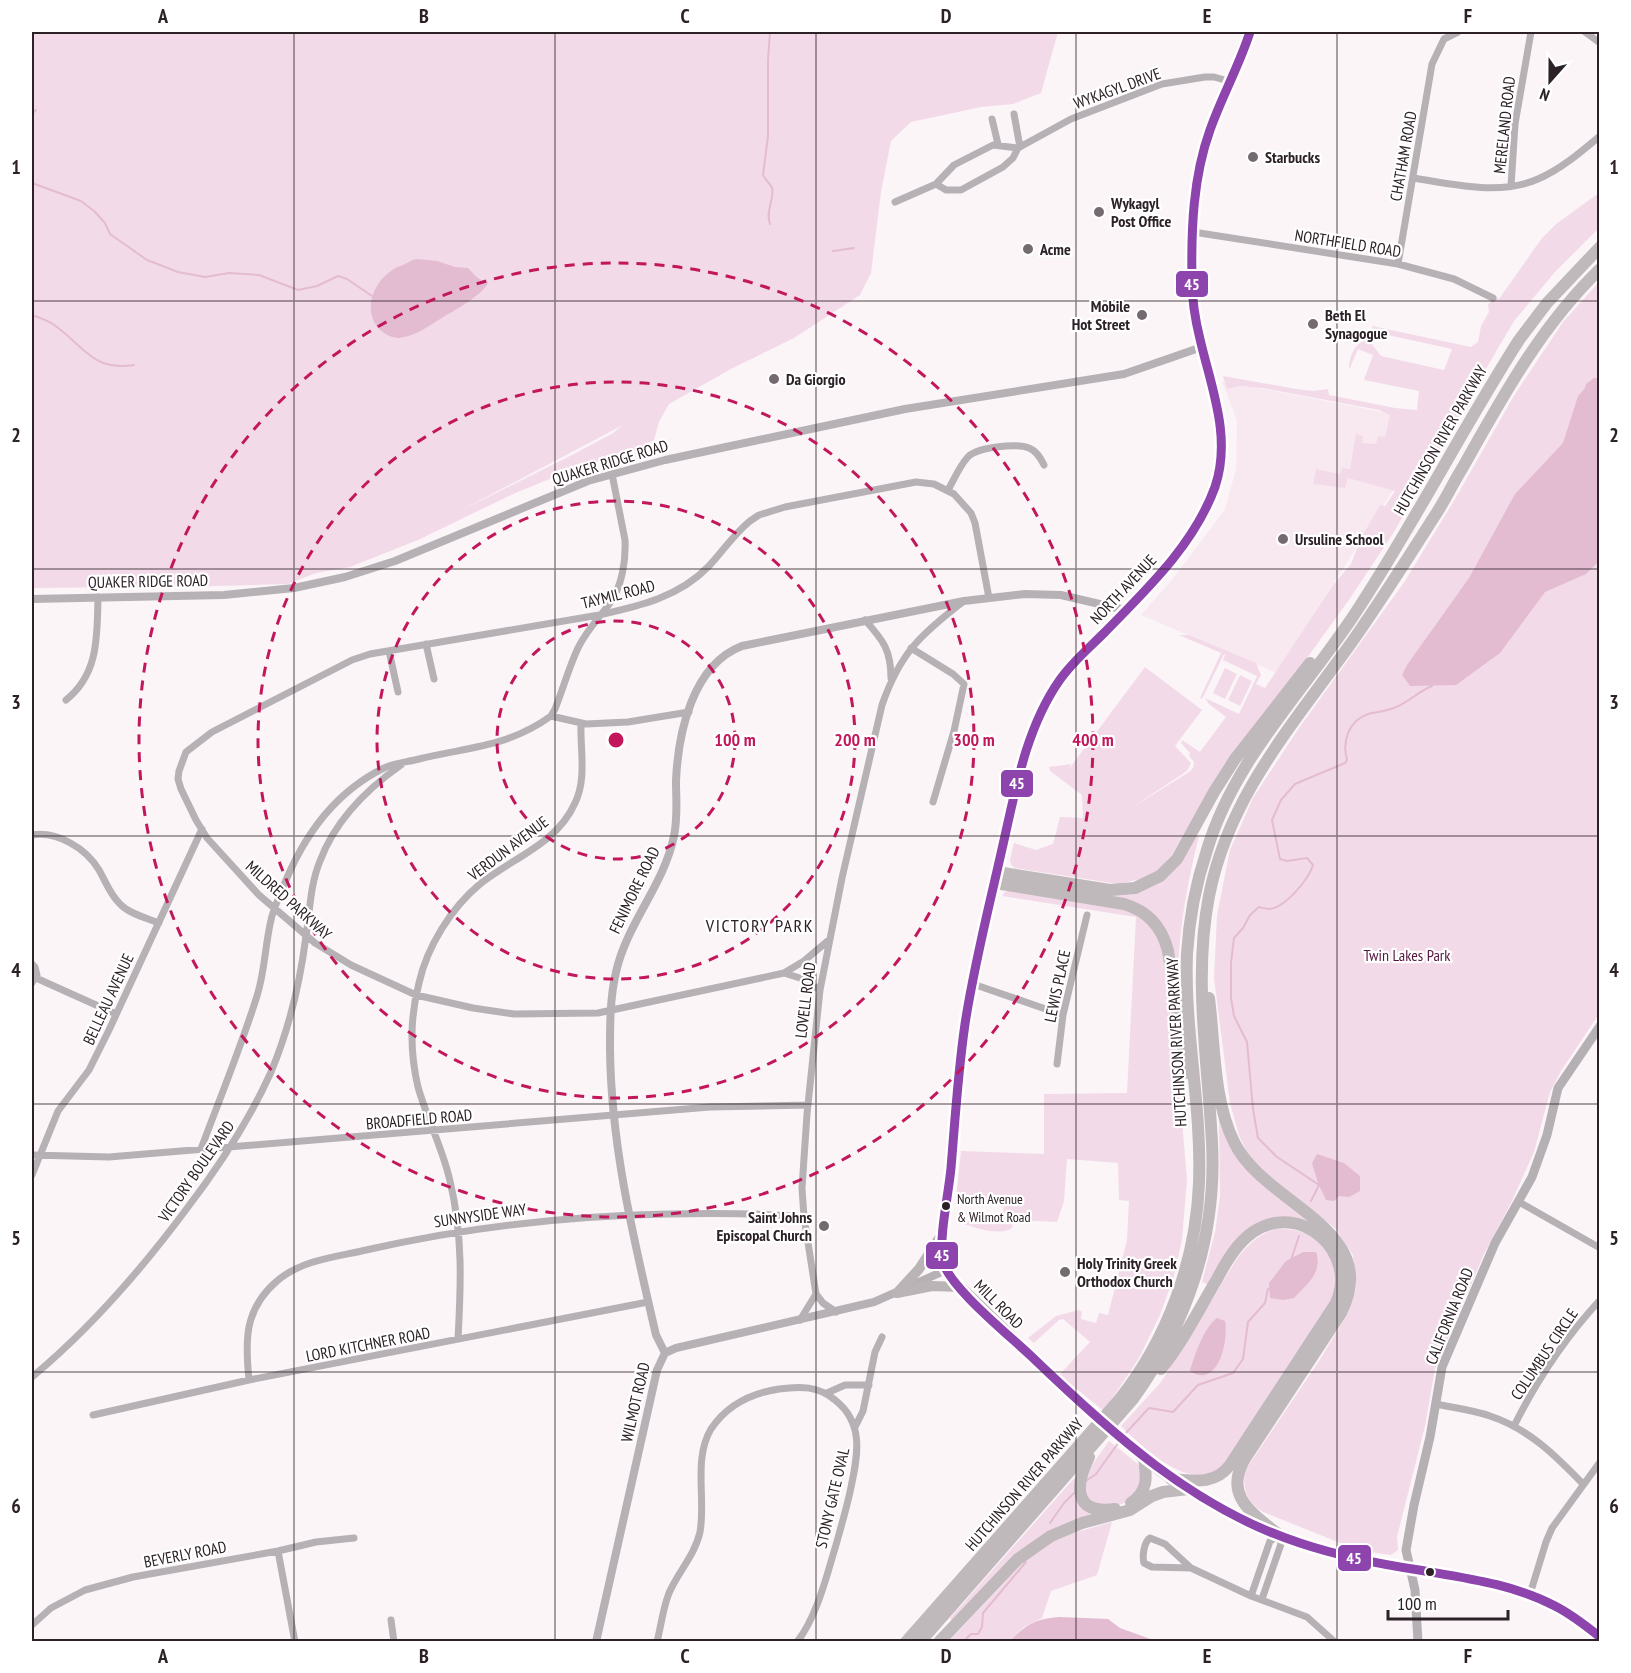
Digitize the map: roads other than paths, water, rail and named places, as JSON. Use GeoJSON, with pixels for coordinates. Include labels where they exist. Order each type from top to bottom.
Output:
{"type":"FeatureCollection","features":[{"type":"Feature","properties":{"kind":"highway","name":"HUTCHINSON RIVER PARKWAY"},"geometry":{"type":"LineString","coordinates":[[906,1641],[1107,1414],[1133,1382],[1152,1351],[1177,1298],[1192,1241],[1199,1184],[1187,951],[1194,901],[1206,852],[1225,805],[1248,763],[1354,616],[1519,340],[1547,303],[1599,247]]}},
{"type":"Feature","properties":{"kind":"highway","name":"HUTCHINSON RIVER PARKWAY"},"geometry":{"type":"LineString","coordinates":[[920,1641],[1130,1403],[1160,1359],[1182,1314],[1200,1264],[1207,1231],[1212,1187],[1212,1151],[1201,988],[1201,942],[1209,894],[1233,818],[1252,782],[1356,637],[1437,512],[1532,349],[1568,303],[1599,269]]}},
{"type":"Feature","properties":{"kind":"highway"},"geometry":{"type":"LineString","coordinates":[[996,878],[1110,890],[1135,888],[1160,876],[1177,859],[1214,792],[1244,747],[1295,681],[1354,616]]}},
{"type":"Feature","properties":{"kind":"highway"},"geometry":{"type":"LineString","coordinates":[[996,878],[1124,904],[1138,909],[1155,923],[1163,935],[1168,951],[1183,1054],[1197,1115]]}},
{"type":"Feature","properties":{"kind":"highway"},"geometry":{"type":"LineString","coordinates":[[1201,942],[1220,1093],[1226,1122],[1233,1140],[1255,1173],[1334,1237],[1343,1250],[1350,1270],[1349,1293],[1341,1313],[1239,1471],[1237,1483],[1243,1503],[1279,1535]]}},
{"type":"Feature","properties":{"kind":"highway"},"geometry":{"type":"LineString","coordinates":[[1130,1403],[1165,1364],[1227,1262],[1239,1245],[1252,1233],[1266,1226],[1292,1223],[1311,1229],[1329,1244],[1341,1269],[1340,1291],[1336,1304],[1230,1465],[1210,1480],[1196,1482],[1171,1479]]}},
{"type":"Feature","properties":{"kind":"highway"},"geometry":{"type":"LineString","coordinates":[[1099,1439],[1079,1482],[1081,1496],[1093,1509],[1116,1509],[1137,1498],[1144,1490],[1146,1482],[1141,1457]]}},
{"type":"Feature","properties":{"kind":"highway"},"geometry":{"type":"LineString","coordinates":[[939,1641],[1010,1568],[1043,1540],[1070,1527],[1130,1510],[1158,1493],[1188,1489]]}},
{"type":"Feature","properties":{"kind":"main road","name":"NORTH AVENUE"},"geometry":{"type":"LineString","coordinates":[[946,1270],[942,1253],[962,1048],[973,984],[1023,762],[1039,716],[1060,680],[1161,572],[1202,514],[1215,484],[1222,455],[1221,426],[1193,301],[1193,232],[1199,174],[1205,146],[1217,110],[1232,81],[1250,32]]}},
{"type":"Feature","properties":{"kind":"main road","name":"CALIFORNIA ROAD"},"geometry":{"type":"LineString","coordinates":[[1418,1641],[1415,1590],[1406,1550],[1442,1368],[1496,1243],[1539,1161],[1558,1088],[1599,1026]]}},
{"type":"Feature","properties":{"kind":"main road"},"geometry":{"type":"LineString","coordinates":[[897,1293],[919,1269],[944,1232]]}},
{"type":"Feature","properties":{"kind":"main road","name":"MILL ROAD"},"geometry":{"type":"LineString","coordinates":[[946,1270],[1089,1411],[1141,1457],[1171,1479],[1233,1515],[1279,1535],[1326,1551],[1490,1583],[1530,1594],[1571,1614],[1598,1634]]}},
{"type":"Feature","properties":{"kind":"main road"},"geometry":{"type":"LineString","coordinates":[[897,1293],[932,1286],[961,1287]]}},
{"type":"Feature","properties":{"kind":"street","name":"CHATHAM ROAD"},"geometry":{"type":"LineString","coordinates":[[1398,264],[1432,64],[1444,39],[1458,32]]}},
{"type":"Feature","properties":{"kind":"street","name":"MERELAND ROAD"},"geometry":{"type":"LineString","coordinates":[[1511,186],[1515,124],[1531,32]]}},
{"type":"Feature","properties":{"kind":"street"},"geometry":{"type":"LineString","coordinates":[[1585,32],[1599,43]]}},
{"type":"Feature","properties":{"kind":"street","name":"WYKAGYL DRIVE"},"geometry":{"type":"LineString","coordinates":[[936,184],[946,190],[961,190],[1003,167],[1013,158],[1019,147],[1071,119],[1162,84],[1205,77],[1232,81]]}},
{"type":"Feature","properties":{"kind":"street"},"geometry":{"type":"LineString","coordinates":[[895,202],[936,184],[954,165],[998,144],[1019,147],[1014,114]]}},
{"type":"Feature","properties":{"kind":"street"},"geometry":{"type":"LineString","coordinates":[[992,119],[998,144]]}},
{"type":"Feature","properties":{"kind":"street"},"geometry":{"type":"LineString","coordinates":[[1413,178],[1489,188],[1511,186],[1537,180],[1555,170],[1599,136]]}},
{"type":"Feature","properties":{"kind":"street","name":"NORTHFIELD ROAD"},"geometry":{"type":"LineString","coordinates":[[1193,232],[1398,264],[1454,279],[1493,298]]}},
{"type":"Feature","properties":{"kind":"street","name":"QUAKER RIDGE ROAD"},"geometry":{"type":"LineString","coordinates":[[32,599],[224,595],[268,591],[345,577],[395,561],[569,489],[612,474],[749,441],[905,409],[1124,374],[1202,347]]}},
{"type":"Feature","properties":{"kind":"street"},"geometry":{"type":"LineString","coordinates":[[948,490],[968,456],[983,450],[1020,446],[1030,448],[1044,465]]}},
{"type":"Feature","properties":{"kind":"street"},"geometry":{"type":"LineString","coordinates":[[612,474],[626,552],[616,591],[578,649],[551,716],[581,723],[628,722],[689,712]]}},
{"type":"Feature","properties":{"kind":"street","name":"TAYMIL ROAD"},"geometry":{"type":"LineString","coordinates":[[179,771],[186,752],[212,732],[352,660],[426,644],[599,615],[650,603],[678,590],[708,566],[742,528],[759,515],[785,507],[916,482],[934,484],[948,490],[964,503],[973,517],[989,598]]}},
{"type":"Feature","properties":{"kind":"street"},"geometry":{"type":"LineString","coordinates":[[964,601],[1046,593],[1074,597],[1125,610]]}},
{"type":"Feature","properties":{"kind":"street"},"geometry":{"type":"LineString","coordinates":[[66,700],[75,693],[91,668],[96,645],[98,597]]}},
{"type":"Feature","properties":{"kind":"street","name":"FENIMORE ROAD"},"geometry":{"type":"LineString","coordinates":[[665,1353],[656,1335],[623,1189],[613,1115],[610,1010],[615,974],[627,938],[659,880],[671,848],[677,818],[676,781],[679,753],[689,712],[708,672],[730,650],[765,640],[964,601]]}},
{"type":"Feature","properties":{"kind":"street","name":"LOVELL ROAD"},"geometry":{"type":"LineString","coordinates":[[816,1294],[804,1217],[802,1188],[820,990],[830,939],[882,705],[891,680],[911,648],[930,627],[964,601]]}},
{"type":"Feature","properties":{"kind":"street","name":"LOVELL ROAD"},"geometry":{"type":"LineString","coordinates":[[865,620],[881,638],[889,654],[891,680]]}},
{"type":"Feature","properties":{"kind":"street"},"geometry":{"type":"LineString","coordinates":[[426,644],[434,679]]}},
{"type":"Feature","properties":{"kind":"street"},"geometry":{"type":"LineString","coordinates":[[911,648],[953,674],[964,684],[954,730],[933,802]]}},
{"type":"Feature","properties":{"kind":"street"},"geometry":{"type":"LineString","coordinates":[[389,651],[398,692]]}},
{"type":"Feature","properties":{"kind":"street","name":"VICTORY BOULEVARD"},"geometry":{"type":"LineString","coordinates":[[201,1149],[258,993],[275,908],[294,860],[326,811],[356,785],[386,767],[505,741],[551,716]]}},
{"type":"Feature","properties":{"kind":"street","name":"VERDUN AVENUE"},"geometry":{"type":"LineString","coordinates":[[458,1339],[460,1231],[450,1180],[418,1087],[412,1033],[416,995],[421,975],[434,944],[463,901],[480,884],[550,836],[567,819],[576,803],[580,789],[581,723]]}},
{"type":"Feature","properties":{"kind":"street","name":"VICTORY BOULEVARD"},"geometry":{"type":"LineString","coordinates":[[32,1377],[104,1309],[134,1276],[164,1240],[231,1147],[255,1105],[284,1038],[298,985],[314,881],[320,860],[330,840],[363,795],[404,762]]}},
{"type":"Feature","properties":{"kind":"street","name":"MILDRED PARKWAY"},"geometry":{"type":"LineString","coordinates":[[179,771],[178,779],[202,829],[235,870],[275,908],[324,950],[416,995],[473,1008],[514,1014],[598,1014],[784,974],[830,939]]}},
{"type":"Feature","properties":{"kind":"street","name":"BELLEAU AVENUE"},"geometry":{"type":"LineString","coordinates":[[32,1175],[35,1156],[58,1111],[89,1070],[202,829]]}},
{"type":"Feature","properties":{"kind":"street"},"geometry":{"type":"LineString","coordinates":[[32,835],[55,837],[72,844],[98,868],[111,894],[123,908],[159,923]]}},
{"type":"Feature","properties":{"kind":"street","name":"LEWIS PLACE"},"geometry":{"type":"LineString","coordinates":[[1057,1064],[1063,1016],[1087,915]]}},
{"type":"Feature","properties":{"kind":"street"},"geometry":{"type":"LineString","coordinates":[[32,964],[37,971],[34,980],[116,1014]]}},
{"type":"Feature","properties":{"kind":"street"},"geometry":{"type":"LineString","coordinates":[[784,974],[803,979],[820,990]]}},
{"type":"Feature","properties":{"kind":"street"},"geometry":{"type":"LineString","coordinates":[[973,984],[1063,1016]]}},
{"type":"Feature","properties":{"kind":"street","name":"BROADFIELD ROAD"},"geometry":{"type":"LineString","coordinates":[[35,1156],[109,1157],[710,1107],[808,1105]]}},
{"type":"Feature","properties":{"kind":"street"},"geometry":{"type":"LineString","coordinates":[[1519,1202],[1599,1248]]}},
{"type":"Feature","properties":{"kind":"street","name":"SUNNYSIDE WAY"},"geometry":{"type":"LineString","coordinates":[[249,1380],[246,1343],[251,1317],[265,1293],[288,1272],[313,1263],[409,1240],[540,1220],[629,1214],[716,1213],[804,1217]]}},
{"type":"Feature","properties":{"kind":"street","name":"WILMOT ROAD"},"geometry":{"type":"LineString","coordinates":[[596,1641],[657,1370],[665,1353],[676,1348],[874,1302],[946,1270]]}},
{"type":"Feature","properties":{"kind":"street"},"geometry":{"type":"LineString","coordinates":[[800,1320],[816,1294],[823,1303],[836,1312]]}},
{"type":"Feature","properties":{"kind":"street","name":"COLUMBUS CIRCLE"},"geometry":{"type":"LineString","coordinates":[[1514,1426],[1547,1367],[1599,1299]]}},
{"type":"Feature","properties":{"kind":"street","name":"LORD KITCHNER ROAD"},"geometry":{"type":"LineString","coordinates":[[93,1415],[249,1380],[648,1302]]}},
{"type":"Feature","properties":{"kind":"street"},"geometry":{"type":"LineString","coordinates":[[855,1426],[863,1411],[875,1352],[882,1337]]}},
{"type":"Feature","properties":{"kind":"street"},"geometry":{"type":"LineString","coordinates":[[657,1641],[668,1595],[699,1535],[704,1446],[710,1431],[732,1407],[748,1397],[766,1391],[803,1386],[827,1394],[845,1385],[869,1385]]}},
{"type":"Feature","properties":{"kind":"street","name":"STONY GATE OVAL"},"geometry":{"type":"LineString","coordinates":[[798,1641],[810,1619],[841,1527],[858,1456],[855,1426],[841,1405],[827,1394]]}},
{"type":"Feature","properties":{"kind":"street"},"geometry":{"type":"LineString","coordinates":[[1436,1404],[1491,1416],[1514,1426],[1542,1444],[1583,1484]]}},
{"type":"Feature","properties":{"kind":"street"},"geometry":{"type":"LineString","coordinates":[[1530,1594],[1552,1528],[1599,1462]]}},
{"type":"Feature","properties":{"kind":"street"},"geometry":{"type":"LineString","coordinates":[[1251,1596],[1270,1541],[1279,1535],[1281,1544],[1262,1599]]}},
{"type":"Feature","properties":{"kind":"street","name":"BEVERLY ROAD"},"geometry":{"type":"LineString","coordinates":[[32,1625],[51,1608],[85,1590],[133,1577],[316,1542],[354,1538]]}},
{"type":"Feature","properties":{"kind":"street"},"geometry":{"type":"LineString","coordinates":[[1191,1568],[1147,1566],[1142,1560],[1147,1539],[1155,1539],[1165,1544],[1191,1568],[1251,1596],[1307,1617],[1335,1641]]}},
{"type":"Feature","properties":{"kind":"street"},"geometry":{"type":"LineString","coordinates":[[278,1551],[295,1641]]}},
{"type":"Feature","properties":{"kind":"street"},"geometry":{"type":"LineString","coordinates":[[1261,1567],[1272,1571]]}},
{"type":"Feature","properties":{"kind":"street"},"geometry":{"type":"LineString","coordinates":[[391,1620],[394,1641]]}},
{"type":"Feature","properties":{"kind":"waterway"},"geometry":{"type":"LineString","coordinates":[[770,32],[768,136],[763,175],[773,192],[769,214],[770,224]]}},
{"type":"Feature","properties":{"kind":"waterway"},"geometry":{"type":"LineString","coordinates":[[32,114],[36,110]]}},
{"type":"Feature","properties":{"kind":"waterway"},"geometry":{"type":"LineString","coordinates":[[32,183],[81,201],[105,223],[110,234],[147,260],[178,272],[205,277],[229,273],[259,275],[298,290],[317,286],[338,276],[347,279],[372,296]]}},
{"type":"Feature","properties":{"kind":"waterway"},"geometry":{"type":"LineString","coordinates":[[833,251],[854,248]]}},
{"type":"Feature","properties":{"kind":"waterway"},"geometry":{"type":"LineString","coordinates":[[32,315],[54,325],[99,361],[109,365],[134,365]]}},
{"type":"Feature","properties":{"kind":"waterway"},"geometry":{"type":"LineString","coordinates":[[1311,1201],[1319,1185],[1277,1157],[1258,1138],[1247,1042],[1234,1016],[1231,998],[1234,938],[1250,915],[1259,907],[1269,909],[1282,904],[1302,885],[1311,871],[1313,865],[1307,858],[1287,861],[1280,859],[1272,820],[1281,800],[1295,784],[1345,763],[1348,733],[1361,717],[1396,707],[1432,686]]}},
{"type":"Feature","properties":{"kind":"waterway"},"geometry":{"type":"LineString","coordinates":[[1291,1260],[1299,1236]]}},
{"type":"Feature","properties":{"kind":"waterway"},"geometry":{"type":"LineString","coordinates":[[1124,1435],[1149,1408],[1173,1412],[1198,1385],[1233,1373],[1243,1359],[1248,1322],[1265,1303],[1268,1289],[1272,1288]]}},
{"type":"Feature","properties":{"kind":"waterway"},"geometry":{"type":"LineString","coordinates":[[1086,1481],[1096,1474],[1119,1442]]}},
{"type":"Feature","properties":{"kind":"waterway"},"geometry":{"type":"LineString","coordinates":[[1050,1523],[1074,1493]]}},
{"type":"Feature","properties":{"kind":"waterway"},"geometry":{"type":"LineString","coordinates":[[963,1642],[971,1634],[978,1634],[982,1627],[983,1613],[1026,1562]]}},
{"type":"Feature","properties":{"kind":"place","name":"Starbucks"},"geometry":{"type":"Point","coordinates":[1253,157]}},
{"type":"Feature","properties":{"kind":"place","name":"Wykagyl Post Office"},"geometry":{"type":"Point","coordinates":[1099,212]}},
{"type":"Feature","properties":{"kind":"place","name":"Acme"},"geometry":{"type":"Point","coordinates":[1028,249]}},
{"type":"Feature","properties":{"kind":"place","name":"Mobile Hot Street"},"geometry":{"type":"Point","coordinates":[1142,315]}},
{"type":"Feature","properties":{"kind":"place","name":"Beth El Synagogue"},"geometry":{"type":"Point","coordinates":[1313,324]}},
{"type":"Feature","properties":{"kind":"place","name":"Da Giorgio"},"geometry":{"type":"Point","coordinates":[774,379]}},
{"type":"Feature","properties":{"kind":"place","name":"Ursuline School"},"geometry":{"type":"Point","coordinates":[1283,539]}},
{"type":"Feature","properties":{"kind":"place","name":"North Avenue & Wilmot Road"},"geometry":{"type":"Point","coordinates":[946,1206]}},
{"type":"Feature","properties":{"kind":"place","name":"Saint Johns Episcopal Church"},"geometry":{"type":"Point","coordinates":[824,1226]}},
{"type":"Feature","properties":{"kind":"place","name":"Holy Trinity Greek Orthodox Church"},"geometry":{"type":"Point","coordinates":[1065,1272]}},
{"type":"Feature","properties":{"kind":"district","name":"VICTORY PARK"},"geometry":{"type":"Point","coordinates":[760,926]}},
{"type":"Feature","properties":{"kind":"park label","name":"Twin Lakes Park"},"geometry":{"type":"Point","coordinates":[1407,955]}}]}
